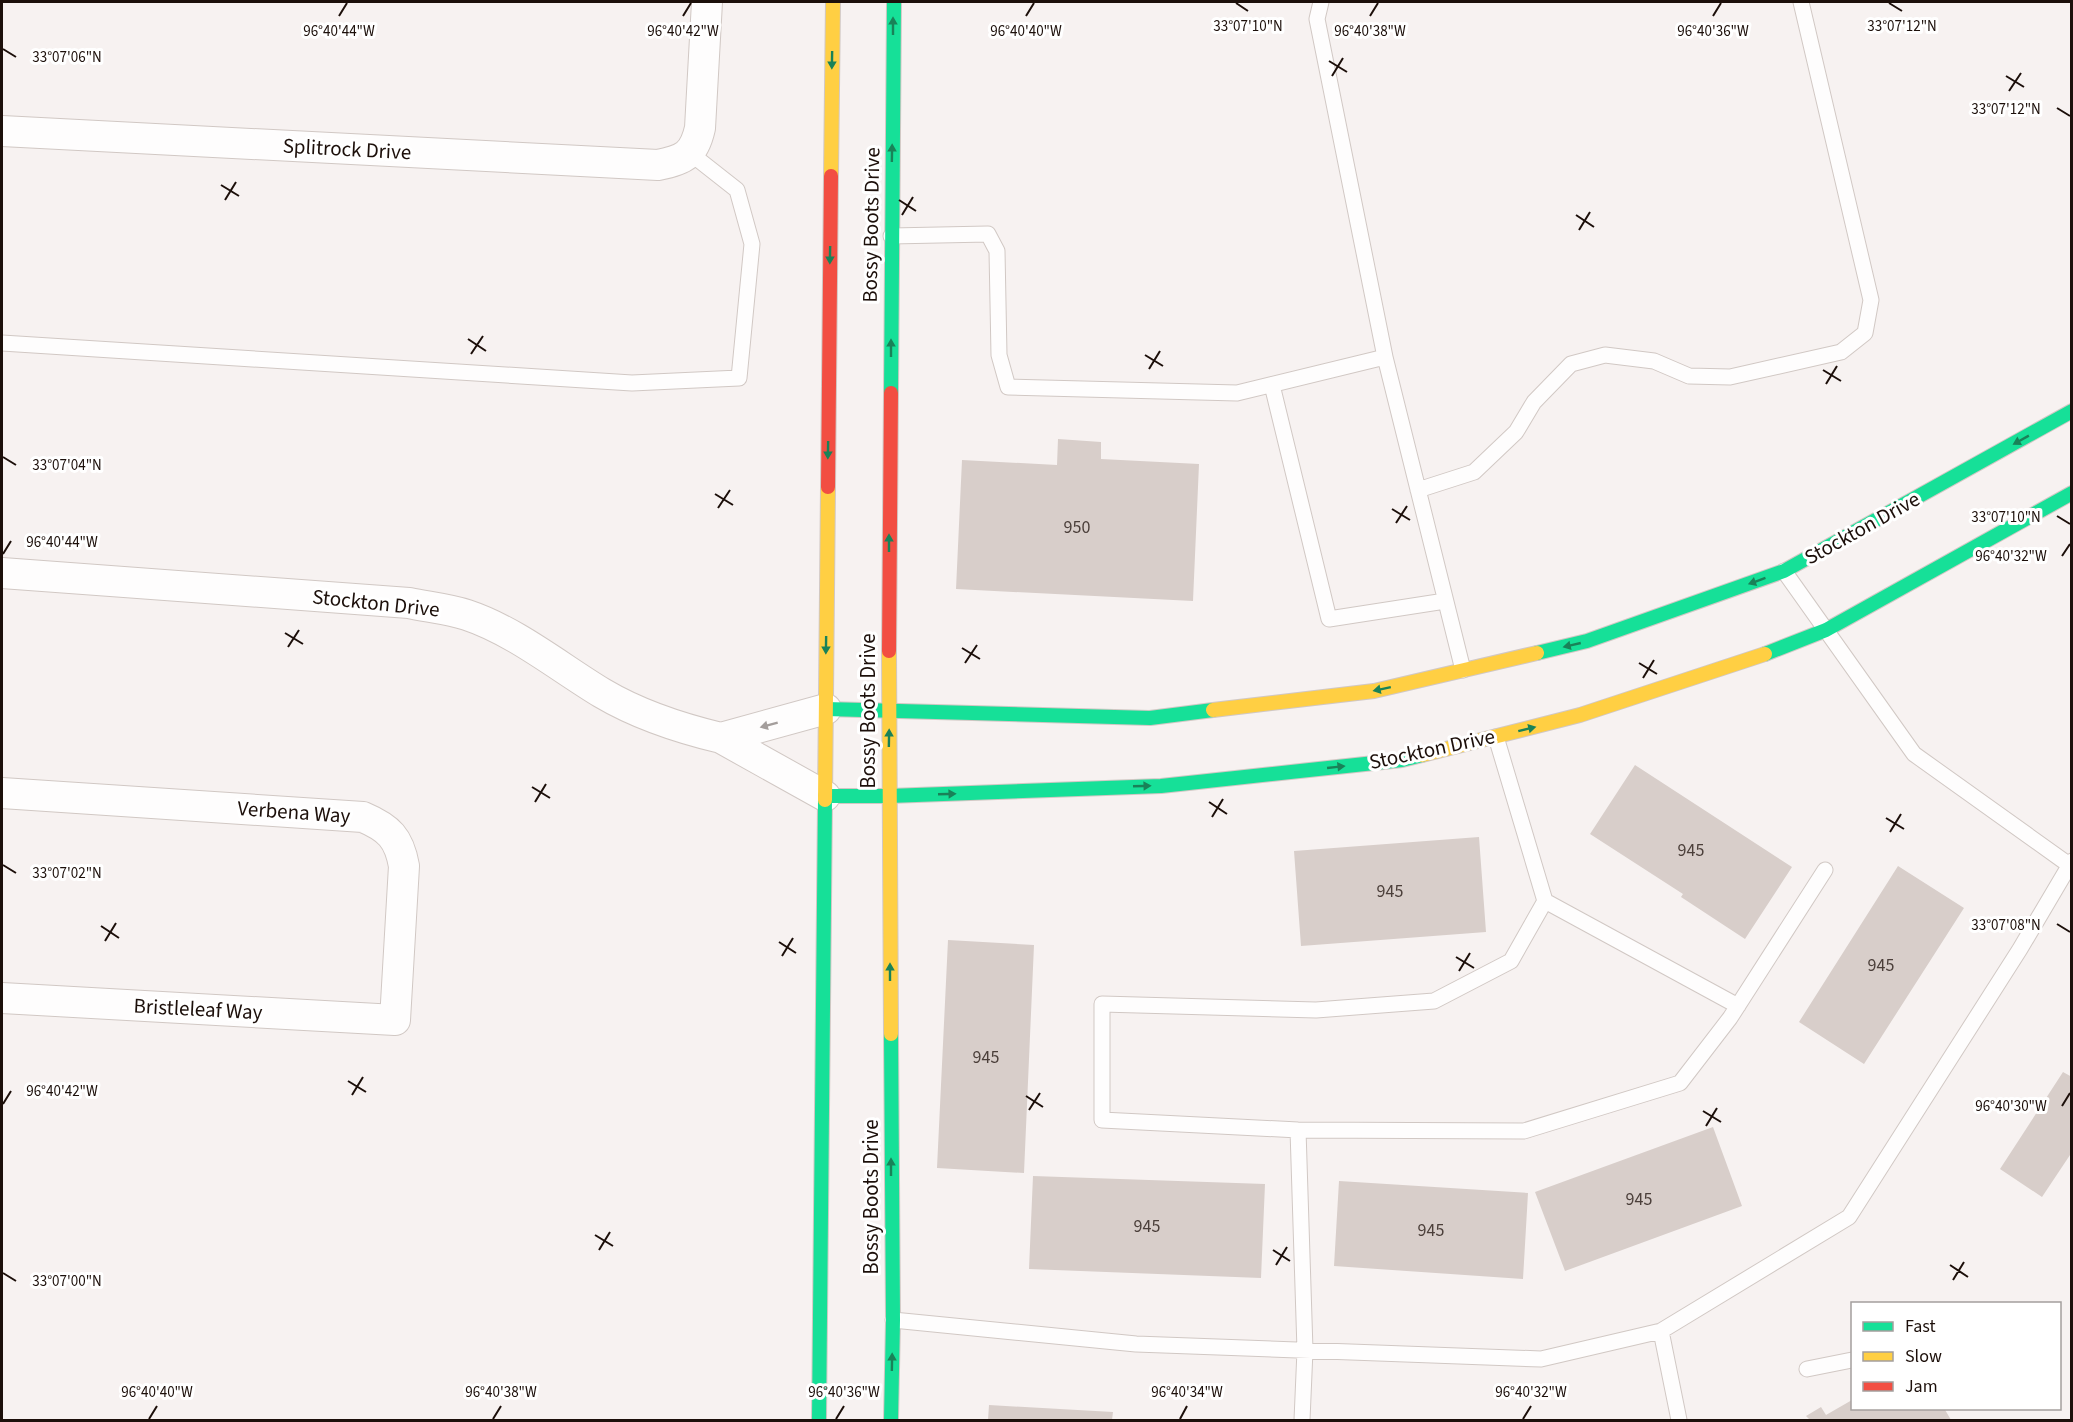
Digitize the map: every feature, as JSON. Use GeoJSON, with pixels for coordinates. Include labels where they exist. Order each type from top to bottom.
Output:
{"type":"FeatureCollection","features":[{"type":"Feature","properties":{"kind":"street"},"geometry":{"type":"LineString","coordinates":[[690,153],[697,142],[700,128],[707,2]]}},
{"type":"Feature","properties":{"kind":"street","name":"Bossy Boots Drive"},"geometry":{"type":"LineString","coordinates":[[819,1420],[832,2]]}},
{"type":"Feature","properties":{"kind":"street","name":"Bossy Boots Drive"},"geometry":{"type":"LineString","coordinates":[[891,1420],[893,1320],[889,796],[894,2]]}},
{"type":"Feature","properties":{"kind":"street","name":"Splitrock Drive"},"geometry":{"type":"LineString","coordinates":[[2,131],[658,165],[676,162],[690,153]]}},
{"type":"Feature","properties":{"kind":"street","name":"Stockton Drive"},"geometry":{"type":"LineString","coordinates":[[721,738],[826,709],[1150,718],[1374,691],[1587,641],[1784,571],[2072,411]]}},
{"type":"Feature","properties":{"kind":"street","name":"Stockton Drive"},"geometry":{"type":"LineString","coordinates":[[2,573],[409,603],[468,615],[515,637],[602,693],[644,715],[687,730],[721,738],[825,796],[889,796],[1161,786],[1402,760],[1580,715],[1734,666],[1826,630],[2072,493]]}},
{"type":"Feature","properties":{"kind":"street","name":"Verbena Way"},"geometry":{"type":"LineString","coordinates":[[2,793],[363,817],[378,823],[391,833],[401,850],[404,866],[395,1020]]}},
{"type":"Feature","properties":{"kind":"street","name":"Bristleleaf Way"},"geometry":{"type":"LineString","coordinates":[[2,998],[395,1020]]}},
{"type":"Feature","properties":{"kind":"lane"},"geometry":{"type":"LineString","coordinates":[[1321,2],[1317,19],[1385,357],[1463,670]]}},
{"type":"Feature","properties":{"kind":"lane"},"geometry":{"type":"LineString","coordinates":[[1418,490],[1474,472],[1516,432],[1534,402],[1571,364],[1605,354],[1654,362],[1689,376],[1730,376],[1841,352],[1865,333],[1871,300],[1801,2]]}},
{"type":"Feature","properties":{"kind":"lane"},"geometry":{"type":"LineString","coordinates":[[2,343],[632,383],[739,378],[752,244],[737,190],[690,153]]}},
{"type":"Feature","properties":{"kind":"lane"},"geometry":{"type":"LineString","coordinates":[[891,236],[988,234],[997,251],[999,355],[1008,387],[1237,393],[1385,357]]}},
{"type":"Feature","properties":{"kind":"lane"},"geometry":{"type":"LineString","coordinates":[[1272,385],[1329,619],[1446,601]]}},
{"type":"Feature","properties":{"kind":"lane"},"geometry":{"type":"LineString","coordinates":[[893,1320],[1136,1344],[1541,1359],[1661,1331],[1849,1217],[2071,865],[1914,754],[1784,571]]}},
{"type":"Feature","properties":{"kind":"lane"},"geometry":{"type":"LineString","coordinates":[[1496,737],[1545,901],[1738,1006]]}},
{"type":"Feature","properties":{"kind":"lane"},"geometry":{"type":"LineString","coordinates":[[1545,901],[1511,961],[1434,1001],[1316,1010],[1102,1004],[1102,1120],[1298,1130],[1524,1131],[1680,1083],[1738,1006],[1825,870]]}},
{"type":"Feature","properties":{"kind":"lane"},"geometry":{"type":"LineString","coordinates":[[1298,1130],[1305,1350],[1302,1420]]}},
{"type":"Feature","properties":{"kind":"lane"},"geometry":{"type":"LineString","coordinates":[[1661,1331],[1679,1420]]}},
{"type":"Feature","properties":{"kind":"lane"},"geometry":{"type":"LineString","coordinates":[[1807,1369],[1851,1360]]}},
{"type":"Feature","properties":{"kind":"building"},"geometry":{"type":"Polygon","coordinates":[[[1058,439],[1101,442],[1101,459],[1199,464],[1193,601],[956,589],[962,460],[1057,465],[1058,439]]]}},
{"type":"Feature","properties":{"kind":"building"},"geometry":{"type":"Polygon","coordinates":[[[1635,765],[1792,867],[1745,939],[1681,897],[1683,894],[1590,834],[1635,765]]]}},
{"type":"Feature","properties":{"kind":"building"},"geometry":{"type":"Polygon","coordinates":[[[1479,837],[1486,932],[1301,946],[1294,851],[1479,837]]]}},
{"type":"Feature","properties":{"kind":"building"},"geometry":{"type":"Polygon","coordinates":[[[1898,866],[1964,908],[1864,1064],[1799,1022],[1898,866]]]}},
{"type":"Feature","properties":{"kind":"building"},"geometry":{"type":"Polygon","coordinates":[[[948,940],[1034,945],[1024,1173],[937,1168],[948,940]]]}},
{"type":"Feature","properties":{"kind":"building"},"geometry":{"type":"Polygon","coordinates":[[[2063,1072],[2072,1077],[2072,1152],[2042,1197],[2000,1169],[2063,1072]]]}},
{"type":"Feature","properties":{"kind":"building"},"geometry":{"type":"Polygon","coordinates":[[[1713,1127],[1742,1206],[1565,1271],[1535,1192],[1713,1127]]]}},
{"type":"Feature","properties":{"kind":"building"},"geometry":{"type":"Polygon","coordinates":[[[1033,1176],[1265,1184],[1261,1278],[1029,1269],[1033,1176]]]}},
{"type":"Feature","properties":{"kind":"building"},"geometry":{"type":"Polygon","coordinates":[[[1339,1181],[1528,1193],[1523,1279],[1334,1266],[1339,1181]]]}},
{"type":"Feature","properties":{"kind":"building"},"geometry":{"type":"Polygon","coordinates":[[[1851,1401],[1851,1410],[1945,1410],[1951,1420],[1810,1420],[1806,1416],[1821,1407],[1826,1415],[1851,1401]]]}},
{"type":"Feature","properties":{"kind":"building"},"geometry":{"type":"Polygon","coordinates":[[[989,1405],[1113,1412],[1112,1420],[988,1420],[989,1405]]]}},
{"type":"Feature","properties":{"kind":"traffic: fast"},"geometry":{"type":"LineString","coordinates":[[891,393],[894,2]]}},
{"type":"Feature","properties":{"kind":"traffic: fast"},"geometry":{"type":"LineString","coordinates":[[1537,653],[1587,641],[1784,571],[2072,411]]}},
{"type":"Feature","properties":{"kind":"traffic: fast"},"geometry":{"type":"LineString","coordinates":[[1765,654],[1826,630],[2072,493]]}},
{"type":"Feature","properties":{"kind":"traffic: fast"},"geometry":{"type":"LineString","coordinates":[[826,709],[1150,718],[1213,710]]}},
{"type":"Feature","properties":{"kind":"traffic: fast"},"geometry":{"type":"LineString","coordinates":[[825,796],[889,796],[1161,786],[1402,760],[1422,755]]}},
{"type":"Feature","properties":{"kind":"traffic: fast"},"geometry":{"type":"LineString","coordinates":[[819,1420],[825,800]]}},
{"type":"Feature","properties":{"kind":"traffic: fast"},"geometry":{"type":"LineString","coordinates":[[891,1034],[893,1320],[891,1420]]}},
{"type":"Feature","properties":{"kind":"traffic: slow"},"geometry":{"type":"LineString","coordinates":[[831,176],[833,2]]}},
{"type":"Feature","properties":{"kind":"traffic: slow"},"geometry":{"type":"LineString","coordinates":[[825,800],[828,487]]}},
{"type":"Feature","properties":{"kind":"traffic: slow"},"geometry":{"type":"LineString","coordinates":[[889,651],[891,1034]]}},
{"type":"Feature","properties":{"kind":"traffic: slow"},"geometry":{"type":"LineString","coordinates":[[1213,710],[1374,691],[1537,653]]}},
{"type":"Feature","properties":{"kind":"traffic: slow"},"geometry":{"type":"LineString","coordinates":[[1422,755],[1580,715],[1765,654]]}},
{"type":"Feature","properties":{"kind":"traffic: jam"},"geometry":{"type":"LineString","coordinates":[[828,487],[831,176]]}},
{"type":"Feature","properties":{"kind":"traffic: jam"},"geometry":{"type":"LineString","coordinates":[[889,651],[891,393]]}}]}
